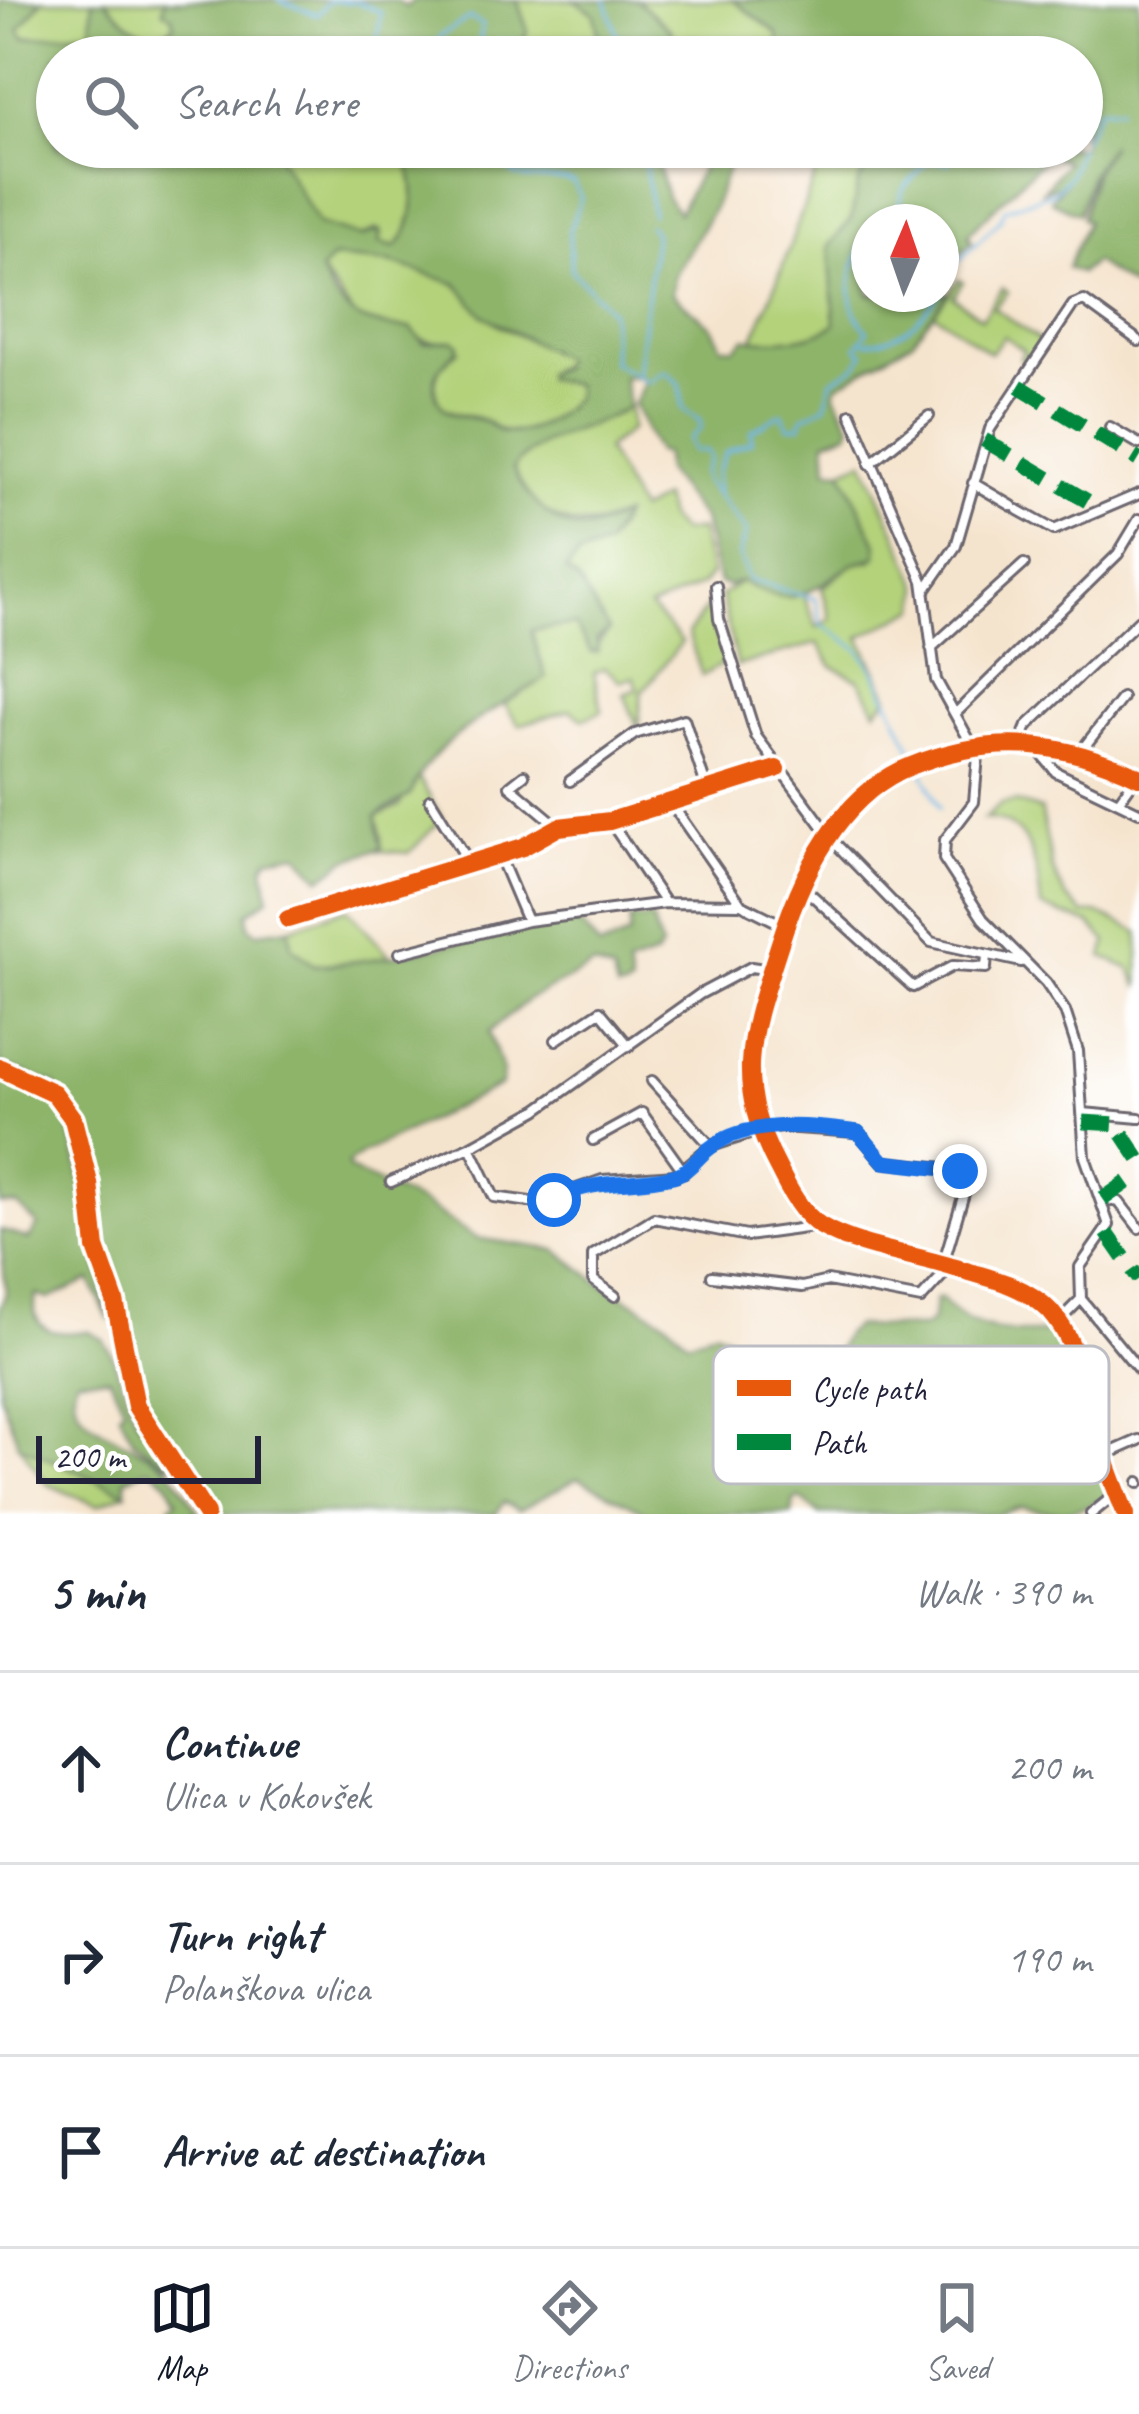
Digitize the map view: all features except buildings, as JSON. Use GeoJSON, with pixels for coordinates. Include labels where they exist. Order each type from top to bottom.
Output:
{"type":"FeatureCollection","features":[{"type":"Feature","properties":{"kind":"street"},"geometry":{"type":"LineString","coordinates":[[926,590],[956,546],[990,429],[1076,302],[1084,301],[1139,341]]}},
{"type":"Feature","properties":{"kind":"street"},"geometry":{"type":"LineString","coordinates":[[851,414],[926,590],[936,680],[976,751],[976,797],[945,840],[944,859],[983,919],[1046,982],[1075,1035],[1085,1157],[1103,1199],[1107,1233],[1080,1268],[1081,1299],[1139,1370]]}},
{"type":"Feature","properties":{"kind":"street"},"geometry":{"type":"LineString","coordinates":[[870,464],[929,416]]}},
{"type":"Feature","properties":{"kind":"street"},"geometry":{"type":"LineString","coordinates":[[1110,427],[1139,444]]}},
{"type":"Feature","properties":{"kind":"street"},"geometry":{"type":"LineString","coordinates":[[973,484],[1054,530],[1139,494]]}},
{"type":"Feature","properties":{"kind":"street"},"geometry":{"type":"LineString","coordinates":[[957,712],[1118,554],[1139,519]]}},
{"type":"Feature","properties":{"kind":"street"},"geometry":{"type":"LineString","coordinates":[[930,648],[1024,564]]}},
{"type":"Feature","properties":{"kind":"street"},"geometry":{"type":"LineString","coordinates":[[716,586],[719,620],[744,704],[776,769],[919,932],[942,946],[1022,962]]}},
{"type":"Feature","properties":{"kind":"street"},"geometry":{"type":"LineString","coordinates":[[1019,744],[1028,726],[1139,620]]}},
{"type":"Feature","properties":{"kind":"street"},"geometry":{"type":"LineString","coordinates":[[1081,752],[1122,698]]}},
{"type":"Feature","properties":{"kind":"street"},"geometry":{"type":"LineString","coordinates":[[570,782],[635,734],[684,719],[707,789]]}},
{"type":"Feature","properties":{"kind":"street"},"geometry":{"type":"LineString","coordinates":[[1034,743],[1056,772],[1139,812]]}},
{"type":"Feature","properties":{"kind":"street"},"geometry":{"type":"LineString","coordinates":[[822,1226],[792,1195],[758,1131],[749,1099],[748,1054],[785,926],[830,834],[865,792],[918,763],[1019,744],[1081,752],[1138,775],[1119,801]]}},
{"type":"Feature","properties":{"kind":"street"},"geometry":{"type":"LineString","coordinates":[[288,919],[499,855],[559,827],[610,821],[776,769]]}},
{"type":"Feature","properties":{"kind":"street"},"geometry":{"type":"LineString","coordinates":[[524,775],[510,786],[559,827]]}},
{"type":"Feature","properties":{"kind":"street"},"geometry":{"type":"LineString","coordinates":[[430,799],[470,864]]}},
{"type":"Feature","properties":{"kind":"street"},"geometry":{"type":"LineString","coordinates":[[670,802],[741,904]]}},
{"type":"Feature","properties":{"kind":"street"},"geometry":{"type":"LineString","coordinates":[[610,821],[665,903]]}},
{"type":"Feature","properties":{"kind":"street"},"geometry":{"type":"LineString","coordinates":[[499,855],[526,921]]}},
{"type":"Feature","properties":{"kind":"street"},"geometry":{"type":"LineString","coordinates":[[803,887],[913,988],[952,966],[986,968],[987,955]]}},
{"type":"Feature","properties":{"kind":"street"},"geometry":{"type":"LineString","coordinates":[[400,952],[526,921],[665,903],[741,904],[785,926]]}},
{"type":"Feature","properties":{"kind":"street"},"geometry":{"type":"LineString","coordinates":[[391,1182],[537,1110],[721,982],[751,967],[771,970]]}},
{"type":"Feature","properties":{"kind":"street"},"geometry":{"type":"LineString","coordinates":[[556,1040],[600,1010],[628,1046]]}},
{"type":"Feature","properties":{"kind":"street"},"geometry":{"type":"LineString","coordinates":[[0,1068],[54,1094],[73,1118],[89,1183],[96,1248],[116,1301],[136,1406],[206,1514]]}},
{"type":"Feature","properties":{"kind":"street"},"geometry":{"type":"LineString","coordinates":[[652,1081],[711,1146]]}},
{"type":"Feature","properties":{"kind":"street"},"geometry":{"type":"LineString","coordinates":[[593,1140],[642,1113],[685,1172]]}},
{"type":"Feature","properties":{"kind":"street"},"geometry":{"type":"LineString","coordinates":[[1083,1113],[1139,1118]]}},
{"type":"Feature","properties":{"kind":"street"},"geometry":{"type":"LineString","coordinates":[[470,1147],[487,1191],[505,1201],[537,1203],[602,1180],[644,1181],[685,1172],[711,1146],[780,1127],[858,1132],[884,1162],[960,1171],[966,1187],[947,1265],[921,1299],[828,1281],[802,1288],[712,1276]]}},
{"type":"Feature","properties":{"kind":"street"},"geometry":{"type":"LineString","coordinates":[[1103,1199],[1119,1202],[1139,1228]]}},
{"type":"Feature","properties":{"kind":"street"},"geometry":{"type":"LineString","coordinates":[[615,1296],[593,1280],[593,1255],[654,1218],[747,1236],[822,1226],[1022,1289],[1058,1322],[1073,1346]]}},
{"type":"Feature","properties":{"kind":"street"},"geometry":{"type":"LineString","coordinates":[[1058,1322],[1081,1299]]}},
{"type":"Feature","properties":{"kind":"street"},"geometry":{"type":"LineString","coordinates":[[1109,1453],[1139,1440]]}},
{"type":"Feature","properties":{"kind":"street"},"geometry":{"type":"LineString","coordinates":[[1109,1468],[1126,1514]]}},
{"type":"Feature","properties":{"kind":"street"},"geometry":{"type":"LineString","coordinates":[[1091,1514],[1117,1493]]}},
{"type":"Feature","properties":{"kind":"green space"},"geometry":{"type":"Polygon","coordinates":[[[0,0],[43,0],[19,29],[24,38],[36,37],[36,168],[285,168],[318,224],[361,237],[380,230],[380,243],[395,247],[413,213],[409,168],[659,168],[667,197],[678,213],[702,168],[728,168],[713,209],[674,276],[672,294],[712,327],[722,346],[734,348],[745,338],[803,337],[835,324],[829,246],[851,219],[851,312],[934,312],[912,341],[837,386],[835,393],[851,425],[849,432],[826,440],[828,469],[842,470],[877,544],[877,556],[855,563],[800,595],[775,596],[741,581],[728,586],[719,583],[703,520],[665,471],[664,454],[656,452],[634,404],[644,383],[640,377],[623,377],[629,406],[537,447],[513,468],[533,499],[563,523],[590,528],[623,516],[607,545],[578,556],[566,571],[579,581],[609,631],[597,639],[598,652],[591,652],[575,625],[531,630],[546,678],[449,742],[420,775],[411,794],[376,816],[382,848],[345,860],[321,878],[297,853],[269,858],[264,866],[269,898],[248,913],[249,927],[258,932],[289,928],[292,947],[314,965],[380,958],[577,920],[600,948],[629,936],[630,919],[652,919],[661,947],[656,956],[628,966],[631,985],[617,990],[613,973],[594,966],[529,999],[489,1032],[503,1072],[501,1085],[361,1154],[348,1164],[350,1170],[425,1205],[476,1238],[556,1250],[600,1283],[668,1322],[688,1341],[715,1330],[744,1346],[713,1346],[713,1484],[1108,1484],[1111,1494],[1078,1509],[1021,1507],[999,1514],[820,1514],[800,1498],[794,1501],[792,1514],[650,1514],[578,1478],[519,1510],[504,1502],[496,1514],[211,1514],[190,1471],[138,1404],[88,1151],[75,1108],[54,1084],[0,1064],[0,0]],[[333,258],[320,271],[337,299],[356,316],[380,325],[411,328],[424,343],[454,340],[459,345],[434,383],[446,410],[512,433],[543,424],[575,397],[575,385],[547,379],[545,373],[560,368],[562,358],[483,315],[457,284],[391,263],[333,258]]]}},
{"type":"Feature","properties":{"kind":"green space"},"geometry":{"type":"Polygon","coordinates":[[[43,0],[93,0],[91,31],[36,38],[19,36],[19,28],[43,0]]]}},
{"type":"Feature","properties":{"kind":"green space"},"geometry":{"type":"Polygon","coordinates":[[[93,0],[105,0],[137,28],[156,33],[174,25],[172,16],[163,11],[165,0],[396,0],[406,7],[414,0],[517,0],[525,36],[43,36],[91,31],[93,0]]]}},
{"type":"Feature","properties":{"kind":"green space"},"geometry":{"type":"Polygon","coordinates":[[[105,0],[165,0],[163,11],[172,16],[174,25],[165,31],[146,32],[105,0]]]}},
{"type":"Feature","properties":{"kind":"green space"},"geometry":{"type":"Polygon","coordinates":[[[517,0],[574,0],[595,13],[599,36],[525,36],[517,0]]]}},
{"type":"Feature","properties":{"kind":"green space"},"geometry":{"type":"Polygon","coordinates":[[[574,0],[637,0],[671,30],[671,36],[599,36],[595,14],[574,0]]]}},
{"type":"Feature","properties":{"kind":"green space"},"geometry":{"type":"Polygon","coordinates":[[[637,0],[733,0],[778,36],[671,36],[671,30],[637,0]]]}},
{"type":"Feature","properties":{"kind":"green space"},"geometry":{"type":"Polygon","coordinates":[[[733,0],[1139,0],[1139,292],[1094,262],[1080,273],[1067,268],[1087,221],[1082,219],[1111,144],[1103,156],[1103,36],[778,36],[733,0]]]}},
{"type":"Feature","properties":{"kind":"green space"},"geometry":{"type":"Polygon","coordinates":[[[285,168],[409,168],[413,213],[395,247],[380,243],[382,233],[376,229],[361,237],[318,224],[285,168]]]}},
{"type":"Feature","properties":{"kind":"green space"},"geometry":{"type":"Polygon","coordinates":[[[817,168],[864,168],[856,204],[851,204],[851,220],[829,246],[835,324],[823,333],[759,345],[753,338],[817,168]]]}},
{"type":"Feature","properties":{"kind":"green space"},"geometry":{"type":"Polygon","coordinates":[[[866,168],[1035,168],[968,234],[972,242],[959,255],[959,204],[854,204],[866,168]]]}},
{"type":"Feature","properties":{"kind":"green space"},"geometry":{"type":"Polygon","coordinates":[[[1061,168],[1095,168],[1079,214],[1051,201],[1063,184],[1043,191],[1061,168]]]}},
{"type":"Feature","properties":{"kind":"green space"},"geometry":{"type":"Polygon","coordinates":[[[333,258],[412,267],[455,284],[496,323],[562,358],[565,363],[551,369],[547,379],[575,385],[575,397],[551,418],[530,429],[510,432],[444,408],[435,394],[439,366],[459,350],[356,318],[320,271],[333,258]]]}},
{"type":"Feature","properties":{"kind":"green space"},"geometry":{"type":"Polygon","coordinates":[[[1002,288],[1008,292],[994,308],[1043,343],[1026,363],[1020,358],[1024,351],[1004,336],[990,353],[934,313],[959,312],[959,301],[982,318],[1002,288]]]}},
{"type":"Feature","properties":{"kind":"green space"},"geometry":{"type":"Polygon","coordinates":[[[629,406],[631,429],[606,449],[639,511],[663,498],[668,518],[681,532],[700,530],[711,574],[702,585],[650,608],[682,642],[642,692],[638,728],[624,694],[638,689],[634,677],[620,681],[605,668],[594,673],[602,711],[584,719],[570,710],[519,725],[504,704],[546,678],[531,630],[575,625],[591,652],[609,631],[565,571],[578,556],[607,545],[620,523],[618,517],[585,525],[555,518],[530,498],[513,468],[536,448],[629,406]]]}},
{"type":"Feature","properties":{"kind":"green space"},"geometry":{"type":"Polygon","coordinates":[[[864,460],[920,587],[918,608],[860,637],[889,697],[876,710],[859,680],[832,666],[818,643],[737,666],[721,596],[741,581],[765,593],[803,594],[817,627],[831,619],[822,588],[853,564],[872,561],[877,544],[842,470],[864,460]]]}},
{"type":"Feature","properties":{"kind":"green space"},"geometry":{"type":"Polygon","coordinates":[[[709,604],[725,662],[702,676],[688,633],[709,604]]]}},
{"type":"Feature","properties":{"kind":"green space"},"geometry":{"type":"Polygon","coordinates":[[[417,774],[442,819],[409,853],[378,851],[382,838],[376,816],[399,806],[417,774]]]}},
{"type":"Feature","properties":{"kind":"green space"},"geometry":{"type":"Polygon","coordinates":[[[1015,802],[1041,810],[1052,868],[1065,896],[1084,914],[1097,913],[1139,932],[1139,988],[1131,969],[1103,957],[1107,942],[1090,924],[1041,907],[1034,862],[1022,836],[1000,821],[984,819],[1001,804],[1015,802]]]}},
{"type":"Feature","properties":{"kind":"green space"},"geometry":{"type":"Polygon","coordinates":[[[347,908],[392,958],[314,965],[292,947],[289,928],[347,908]]]}},
{"type":"Feature","properties":{"kind":"green space"},"geometry":{"type":"Polygon","coordinates":[[[0,1073],[53,1096],[69,1121],[109,1320],[90,1280],[48,1299],[36,1295],[37,1318],[49,1330],[88,1331],[102,1339],[135,1416],[173,1467],[134,1441],[119,1412],[124,1408],[110,1377],[77,1378],[78,1408],[100,1429],[165,1467],[199,1514],[175,1514],[170,1505],[177,1501],[168,1483],[150,1468],[126,1478],[126,1493],[19,1445],[0,1394],[0,1308],[6,1293],[0,1230],[29,1239],[38,1225],[17,1205],[0,1204],[0,1073]]]}},
{"type":"Feature","properties":{"kind":"green space"},"geometry":{"type":"Polygon","coordinates":[[[936,1299],[979,1325],[1026,1333],[1057,1331],[1067,1346],[839,1346],[855,1326],[923,1328],[932,1321],[936,1299]]]}},
{"type":"Feature","properties":{"kind":"green space"},"geometry":{"type":"Polygon","coordinates":[[[19,1445],[126,1493],[97,1505],[47,1484],[19,1445]]]}},
{"type":"Feature","properties":{"kind":"waterway"},"geometry":{"type":"LineString","coordinates":[[279,0],[317,15],[329,1],[357,2],[381,12],[378,36]]}},
{"type":"Feature","properties":{"kind":"waterway"},"geometry":{"type":"LineString","coordinates":[[606,0],[617,36]]}},
{"type":"Feature","properties":{"kind":"waterway"},"geometry":{"type":"LineString","coordinates":[[441,36],[470,18],[482,25],[481,36]]}},
{"type":"Feature","properties":{"kind":"waterway"},"geometry":{"type":"LineString","coordinates":[[1103,108],[1120,108]]}},
{"type":"Feature","properties":{"kind":"waterway"},"geometry":{"type":"LineString","coordinates":[[508,168],[528,179],[573,182],[581,198],[569,231],[571,270],[611,311],[613,362],[647,382],[665,371],[680,384],[683,409],[700,421],[701,428],[689,439],[693,451],[706,451],[710,458],[703,473],[706,482],[746,531],[739,555],[749,580],[816,599],[821,624],[859,649],[874,670],[940,808]]}},
{"type":"Feature","properties":{"kind":"waterway"},"geometry":{"type":"LineString","coordinates":[[646,168],[652,215]]}},
{"type":"Feature","properties":{"kind":"waterway"},"geometry":{"type":"LineString","coordinates":[[899,204],[903,189],[922,168]]}},
{"type":"Feature","properties":{"kind":"waterway"},"geometry":{"type":"LineString","coordinates":[[959,261],[1005,209],[1054,192],[1072,168]]}},
{"type":"Feature","properties":{"kind":"waterway"},"geometry":{"type":"LineString","coordinates":[[637,375],[655,234],[649,225]]}},
{"type":"Feature","properties":{"kind":"waterway"},"geometry":{"type":"LineString","coordinates":[[717,493],[716,473],[726,452],[752,441],[751,431],[782,413],[788,426],[800,426],[803,417],[825,406],[832,380],[856,366],[864,353],[857,347],[868,331],[856,312]]}},
{"type":"Feature","properties":{"kind":"waterway"},"geometry":{"type":"LineString","coordinates":[[864,342],[888,338],[925,312]]}},
{"type":"Feature","properties":{"kind":"marked path"},"geometry":{"type":"LineString","coordinates":[[1019,386],[1139,460]]}},
{"type":"Feature","properties":{"kind":"marked path"},"geometry":{"type":"LineString","coordinates":[[984,440],[1099,508]]}},
{"type":"Feature","properties":{"kind":"marked path"},"geometry":{"type":"LineString","coordinates":[[1083,1122],[1116,1124],[1139,1159]]}},
{"type":"Feature","properties":{"kind":"marked path"},"geometry":{"type":"LineString","coordinates":[[1103,1199],[1139,1174]]}},
{"type":"Feature","properties":{"kind":"marked path"},"geometry":{"type":"LineString","coordinates":[[1107,1233],[1139,1279]]}},
{"type":"Feature","properties":{"kind":"cycle path"},"geometry":{"type":"LineString","coordinates":[[1071,1346],[1050,1311],[1028,1294],[936,1262],[851,1240],[814,1221],[791,1192],[763,1136],[754,1108],[750,1056],[789,916],[812,864],[844,816],[886,779],[941,756],[999,745],[1082,755],[1139,777]]}},
{"type":"Feature","properties":{"kind":"cycle path"},"geometry":{"type":"LineString","coordinates":[[288,919],[523,847],[559,827],[610,821],[776,769]]}},
{"type":"Feature","properties":{"kind":"cycle path"},"geometry":{"type":"LineString","coordinates":[[0,1068],[54,1093],[73,1119],[89,1183],[96,1248],[115,1301],[136,1406],[206,1514]]}},
{"type":"Feature","properties":{"kind":"cycle path"},"geometry":{"type":"LineString","coordinates":[[1109,1470],[1126,1514]]}},
{"type":"Feature","properties":{"kind":"route"},"geometry":{"type":"LineString","coordinates":[[554,1200],[602,1180],[644,1181],[685,1172],[711,1146],[780,1127],[858,1132],[884,1162],[960,1171]]}}]}
